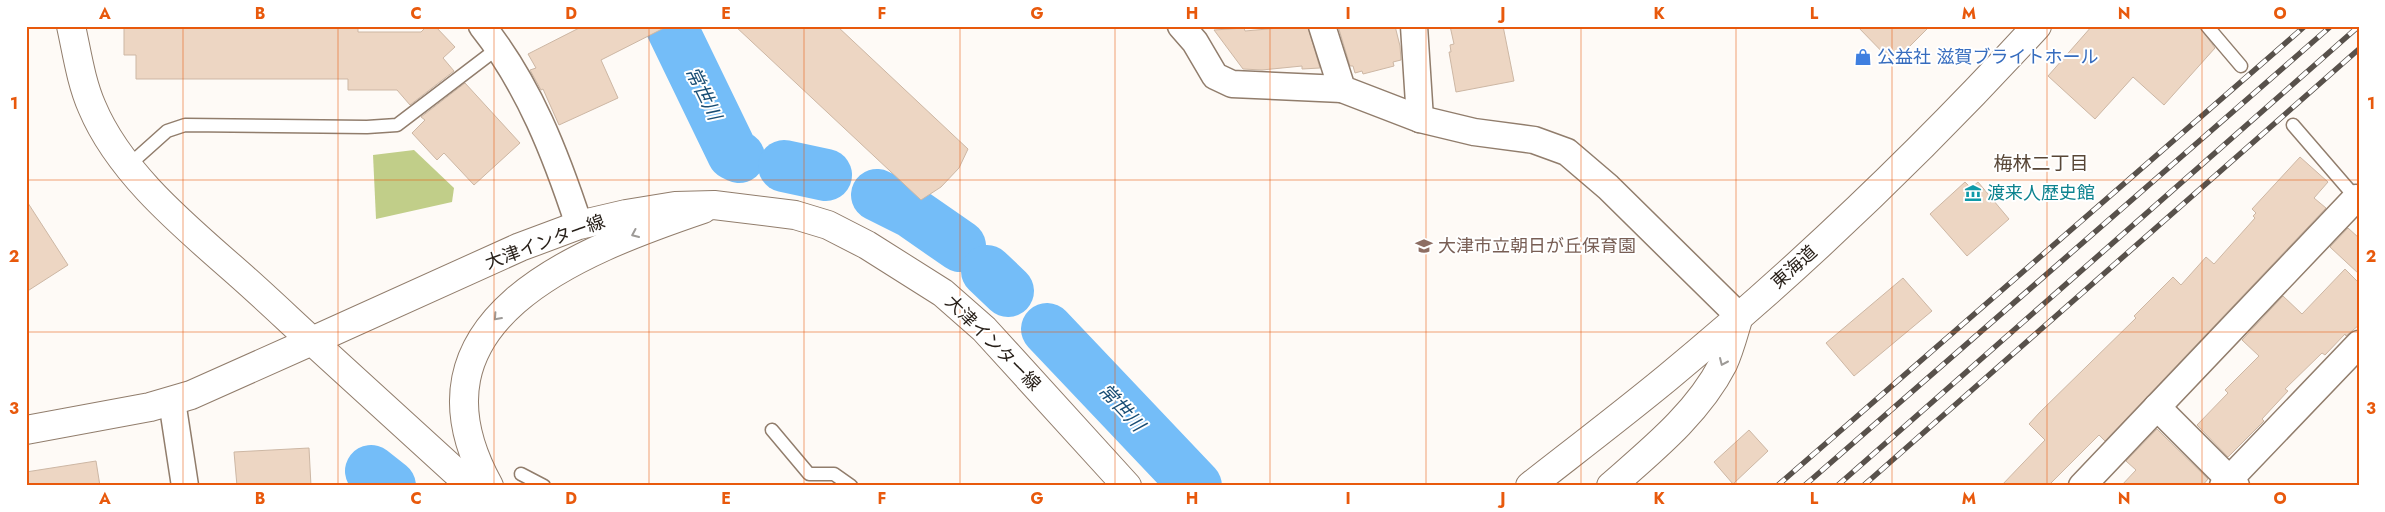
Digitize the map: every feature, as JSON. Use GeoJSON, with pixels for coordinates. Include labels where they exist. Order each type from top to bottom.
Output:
{"type":"FeatureCollection","features":[{"type":"Feature","properties":{"kind":"main road"},"geometry":{"type":"LineString","coordinates":[[71,26],[81,71],[92,107],[111,142],[129,165],[185,228],[471,486]]}},
{"type":"Feature","properties":{"kind":"main road","name":"東海道"},"geometry":{"type":"LineString","coordinates":[[1530,486],[1668,377],[1739,316],[1903,165],[1981,87],[2037,26]]}},
{"type":"Feature","properties":{"kind":"main road"},"geometry":{"type":"LineString","coordinates":[[489,486],[480,469],[468,435],[464,407],[465,379],[486,330],[509,305],[533,286],[581,258],[652,226],[714,205]]}},
{"type":"Feature","properties":{"kind":"main road","name":"大津インター線"},"geometry":{"type":"LineString","coordinates":[[26,430],[117,414],[172,401],[233,378],[520,247],[579,225],[626,214],[675,206],[714,205],[752,208],[795,215],[828,225],[867,245],[943,293],[984,329],[1128,486]]}},
{"type":"Feature","properties":{"kind":"main road"},"geometry":{"type":"LineString","coordinates":[[1611,486],[1661,442],[1708,390],[1724,362],[1739,316]]}},
{"type":"Feature","properties":{"kind":"street"},"geometry":{"type":"LineString","coordinates":[[482,26],[498,48],[532,106],[549,140],[579,225]]}},
{"type":"Feature","properties":{"kind":"street"},"geometry":{"type":"LineString","coordinates":[[1181,26],[1195,42],[1215,76],[1232,84],[1342,89],[1420,120],[1474,132],[1534,140],[1567,152],[1608,187],[1739,316]]}},
{"type":"Feature","properties":{"kind":"street"},"geometry":{"type":"LineString","coordinates":[[1322,26],[1342,89]]}},
{"type":"Feature","properties":{"kind":"street"},"geometry":{"type":"LineString","coordinates":[[1414,26],[1420,120]]}},
{"type":"Feature","properties":{"kind":"street"},"geometry":{"type":"LineString","coordinates":[[2082,486],[2357,200]]}},
{"type":"Feature","properties":{"kind":"street"},"geometry":{"type":"LineString","coordinates":[[2157,407],[2229,483],[2359,344]]}},
{"type":"Feature","properties":{"kind":"street"},"geometry":{"type":"LineString","coordinates":[[172,401],[185,486]]}},
{"type":"Feature","properties":{"kind":"lane"},"geometry":{"type":"LineString","coordinates":[[2207,26],[2242,66]]}},
{"type":"Feature","properties":{"kind":"lane"},"geometry":{"type":"LineString","coordinates":[[129,165],[167,131],[186,125],[367,127],[397,125],[498,48]]}},
{"type":"Feature","properties":{"kind":"lane"},"geometry":{"type":"LineString","coordinates":[[2292,125],[2357,200]]}},
{"type":"Feature","properties":{"kind":"lane"},"geometry":{"type":"LineString","coordinates":[[772,430],[809,474],[834,474],[851,486]]}},
{"type":"Feature","properties":{"kind":"lane"},"geometry":{"type":"LineString","coordinates":[[521,474],[544,486]]}},
{"type":"Feature","properties":{"kind":"green space"},"geometry":{"type":"Polygon","coordinates":[[[414,150],[454,188],[452,202],[376,219],[373,155],[414,150]]]}},
{"type":"Feature","properties":{"kind":"building"},"geometry":{"type":"Polygon","coordinates":[[[124,26],[358,26],[358,32],[421,32],[427,26],[435,26],[455,47],[443,58],[454,71],[410,105],[397,90],[348,90],[348,79],[136,79],[136,55],[124,55],[124,26]]]}},
{"type":"Feature","properties":{"kind":"building"},"geometry":{"type":"Polygon","coordinates":[[[583,26],[668,26],[601,60],[618,98],[559,125],[543,89],[541,90],[530,70],[536,68],[528,54],[583,26]]]}},
{"type":"Feature","properties":{"kind":"building"},"geometry":{"type":"Polygon","coordinates":[[[735,26],[837,26],[968,149],[959,168],[941,187],[921,200],[735,26]]]}},
{"type":"Feature","properties":{"kind":"building"},"geometry":{"type":"Polygon","coordinates":[[[1338,26],[1395,26],[1401,60],[1393,62],[1394,66],[1363,74],[1362,71],[1355,73],[1353,66],[1350,66],[1338,26]]]}},
{"type":"Feature","properties":{"kind":"building"},"geometry":{"type":"Polygon","coordinates":[[[1450,26],[1503,26],[1514,81],[1456,92],[1449,52],[1451,52],[1450,45],[1454,44],[1450,26]]]}},
{"type":"Feature","properties":{"kind":"building"},"geometry":{"type":"Polygon","coordinates":[[[1857,26],[1930,26],[1893,63],[1857,26]]]}},
{"type":"Feature","properties":{"kind":"building"},"geometry":{"type":"Polygon","coordinates":[[[2092,26],[2199,26],[2215,48],[2164,105],[2133,77],[2095,119],[2048,76],[2092,26]]]}},
{"type":"Feature","properties":{"kind":"building"},"geometry":{"type":"Polygon","coordinates":[[[1308,27],[1320,68],[1302,69],[1302,66],[1262,70],[1243,69],[1214,30],[1244,28],[1245,31],[1308,27]]]}},
{"type":"Feature","properties":{"kind":"building"},"geometry":{"type":"Polygon","coordinates":[[[465,83],[520,143],[474,185],[444,153],[437,160],[412,133],[425,120],[421,117],[465,83]]]}},
{"type":"Feature","properties":{"kind":"building"},"geometry":{"type":"Polygon","coordinates":[[[2300,157],[2328,182],[2314,198],[2326,208],[2105,441],[2099,435],[2048,486],[2001,486],[2045,440],[2029,424],[2136,318],[2134,316],[2173,277],[2181,285],[2206,257],[2214,264],[2255,218],[2253,216],[2256,213],[2252,209],[2300,157]]]}},
{"type":"Feature","properties":{"kind":"building"},"geometry":{"type":"Polygon","coordinates":[[[1965,182],[1971,188],[1978,182],[2009,219],[1967,256],[1930,214],[1965,182]]]}},
{"type":"Feature","properties":{"kind":"building"},"geometry":{"type":"Polygon","coordinates":[[[26,200],[68,265],[26,292],[26,200]]]}},
{"type":"Feature","properties":{"kind":"building"},"geometry":{"type":"Polygon","coordinates":[[[2348,228],[2359,238],[2359,274],[2330,247],[2348,228]]]}},
{"type":"Feature","properties":{"kind":"building"},"geometry":{"type":"Polygon","coordinates":[[[2345,269],[2359,283],[2359,325],[2346,336],[2345,334],[2325,355],[2322,353],[2285,389],[2288,391],[2262,419],[2264,421],[2228,457],[2197,425],[2228,393],[2225,390],[2259,356],[2242,340],[2283,296],[2302,314],[2345,269]]]}},
{"type":"Feature","properties":{"kind":"building"},"geometry":{"type":"Polygon","coordinates":[[[1903,278],[1932,311],[1854,376],[1826,343],[1903,278]]]}},
{"type":"Feature","properties":{"kind":"building"},"geometry":{"type":"Polygon","coordinates":[[[2157,429],[2208,479],[2202,486],[2121,486],[2136,470],[2126,461],[2157,429]]]}},
{"type":"Feature","properties":{"kind":"building"},"geometry":{"type":"Polygon","coordinates":[[[1749,430],[1768,451],[1733,484],[1714,462],[1749,430]]]}},
{"type":"Feature","properties":{"kind":"building"},"geometry":{"type":"Polygon","coordinates":[[[309,448],[311,486],[237,486],[234,452],[309,448]]]}},
{"type":"Feature","properties":{"kind":"building"},"geometry":{"type":"Polygon","coordinates":[[[96,461],[100,486],[26,486],[26,472],[96,461]]]}},
{"type":"Feature","properties":{"kind":"waterway","name":"常世川"},"geometry":{"type":"LineString","coordinates":[[671,26],[733,154],[739,157]]}},
{"type":"Feature","properties":{"kind":"waterway","name":"常世川"},"geometry":{"type":"LineString","coordinates":[[784,166],[826,175]]}},
{"type":"Feature","properties":{"kind":"waterway","name":"常世川"},"geometry":{"type":"LineString","coordinates":[[877,195],[911,212],[960,246]]}},
{"type":"Feature","properties":{"kind":"waterway","name":"常世川"},"geometry":{"type":"LineString","coordinates":[[987,271],[1008,291]]}},
{"type":"Feature","properties":{"kind":"waterway","name":"常世川"},"geometry":{"type":"LineString","coordinates":[[1047,329],[1196,486]]}},
{"type":"Feature","properties":{"kind":"waterway"},"geometry":{"type":"LineString","coordinates":[[371,471],[390,486]]}},
{"type":"Feature","properties":{"kind":"railway"},"geometry":{"type":"LineString","coordinates":[[1777,486],[2305,26]]}},
{"type":"Feature","properties":{"kind":"railway"},"geometry":{"type":"LineString","coordinates":[[1804,486],[2331,26]]}},
{"type":"Feature","properties":{"kind":"railway"},"geometry":{"type":"LineString","coordinates":[[1837,486],[2359,26]]}},
{"type":"Feature","properties":{"kind":"railway"},"geometry":{"type":"LineString","coordinates":[[1863,486],[2359,49]]}},
{"type":"Feature","properties":{"kind":"place","name":"公益社 滋賀ブライトホール"},"geometry":{"type":"Point","coordinates":[1863,57]}},
{"type":"Feature","properties":{"kind":"place","name":"渡来人歴史館"},"geometry":{"type":"Point","coordinates":[1973,193]}},
{"type":"Feature","properties":{"kind":"place","name":"大津市立朝日が丘保育園"},"geometry":{"type":"Point","coordinates":[1424,246]}},
{"type":"Feature","properties":{"kind":"district","name":"梅林二丁目"},"geometry":{"type":"Point","coordinates":[2041,163]}}]}
